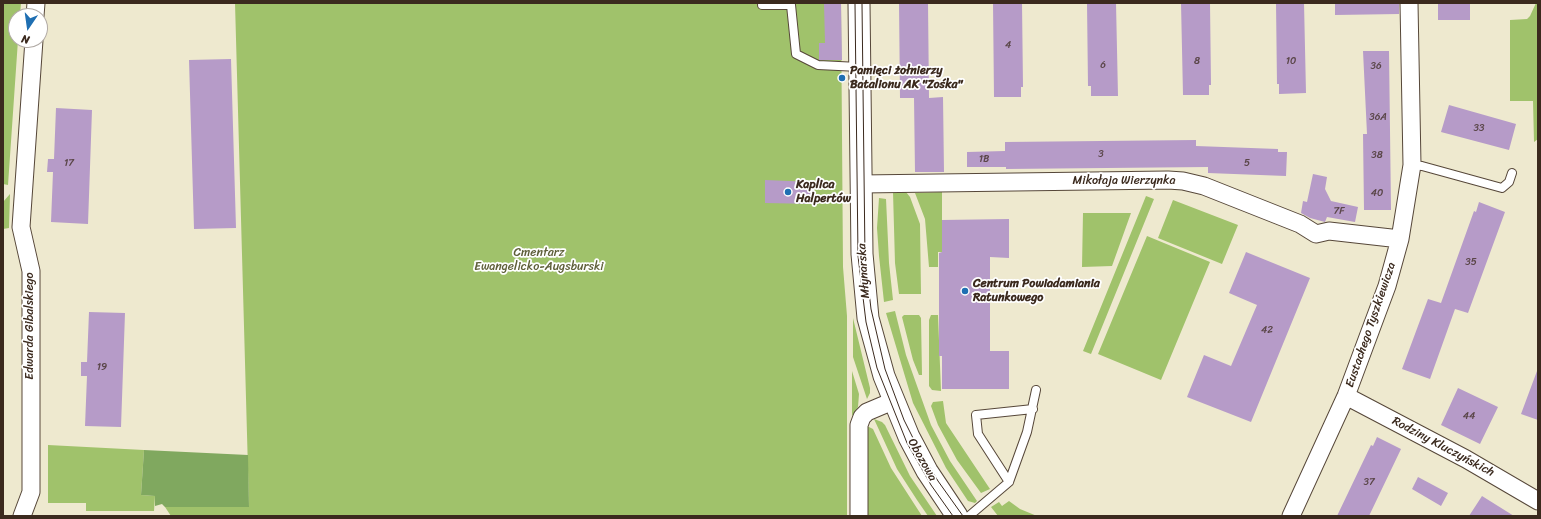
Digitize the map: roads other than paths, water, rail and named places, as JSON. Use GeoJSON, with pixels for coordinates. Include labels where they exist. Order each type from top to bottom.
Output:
{"type":"FeatureCollection","features":[{"type":"Feature","properties":{"kind":"street","name":"Młynarska"},"geometry":{"type":"LineString","coordinates":[[859,3],[861,184],[863,268],[866,306],[880,365],[893,401]]}},
{"type":"Feature","properties":{"kind":"street","name":"Eustachego Tyszkiewicza"},"geometry":{"type":"LineString","coordinates":[[1291,516],[1346,396],[1387,286],[1400,239],[1412,165],[1409,3]]}},
{"type":"Feature","properties":{"kind":"street","name":"Edwarda Gibalskiego"},"geometry":{"type":"LineString","coordinates":[[22,516],[31,492],[31,271],[21,228],[33,48]]}},
{"type":"Feature","properties":{"kind":"street","name":"Mikołaja Wierzynka"},"geometry":{"type":"LineString","coordinates":[[861,184],[1183,181],[1204,186],[1300,224],[1316,234],[1328,231],[1400,239]]}},
{"type":"Feature","properties":{"kind":"street","name":"Rodziny Kluczyńskich"},"geometry":{"type":"LineString","coordinates":[[1346,396],[1466,459],[1538,501]]}},
{"type":"Feature","properties":{"kind":"street"},"geometry":{"type":"LineString","coordinates":[[859,516],[859,425],[862,417],[867,412],[893,401]]}},
{"type":"Feature","properties":{"kind":"street","name":"Obozowa"},"geometry":{"type":"LineString","coordinates":[[893,401],[909,437],[927,471],[957,516]]}},
{"type":"Feature","properties":{"kind":"lane"},"geometry":{"type":"LineString","coordinates":[[762,5],[791,5],[796,54],[818,65],[860,67]]}},
{"type":"Feature","properties":{"kind":"lane"},"geometry":{"type":"LineString","coordinates":[[1412,165],[1422,166],[1502,188],[1509,182],[1512,173]]}},
{"type":"Feature","properties":{"kind":"lane"},"geometry":{"type":"LineString","coordinates":[[969,516],[1009,482],[1027,432],[1036,390]]}},
{"type":"Feature","properties":{"kind":"lane"},"geometry":{"type":"LineString","coordinates":[[1009,482],[978,434],[976,415],[1033,409]]}},
{"type":"Feature","properties":{"kind":"tram line"},"geometry":{"type":"LineString","coordinates":[[855,3],[858,256],[866,322],[877,368],[907,443],[931,485],[953,516]]}},
{"type":"Feature","properties":{"kind":"tram line"},"geometry":{"type":"LineString","coordinates":[[862,3],[865,257],[871,309],[885,369],[904,420],[916,444],[938,481],[963,516]]}},
{"type":"Feature","properties":{"kind":"place","name":"Pamięci żołnierzy Batalionu AK \"Zośka\""},"geometry":{"type":"Point","coordinates":[842,78]}},
{"type":"Feature","properties":{"kind":"place","name":"Kaplica Halpertów"},"geometry":{"type":"Point","coordinates":[788,192]}},
{"type":"Feature","properties":{"kind":"place","name":"Centrum Powiadamiania Ratunkowego"},"geometry":{"type":"Point","coordinates":[965,291]}},
{"type":"Feature","properties":{"kind":"park label","name":"Cmentarz Ewangelicko-Augsburski"},"geometry":{"type":"Point","coordinates":[539,260]}}]}
